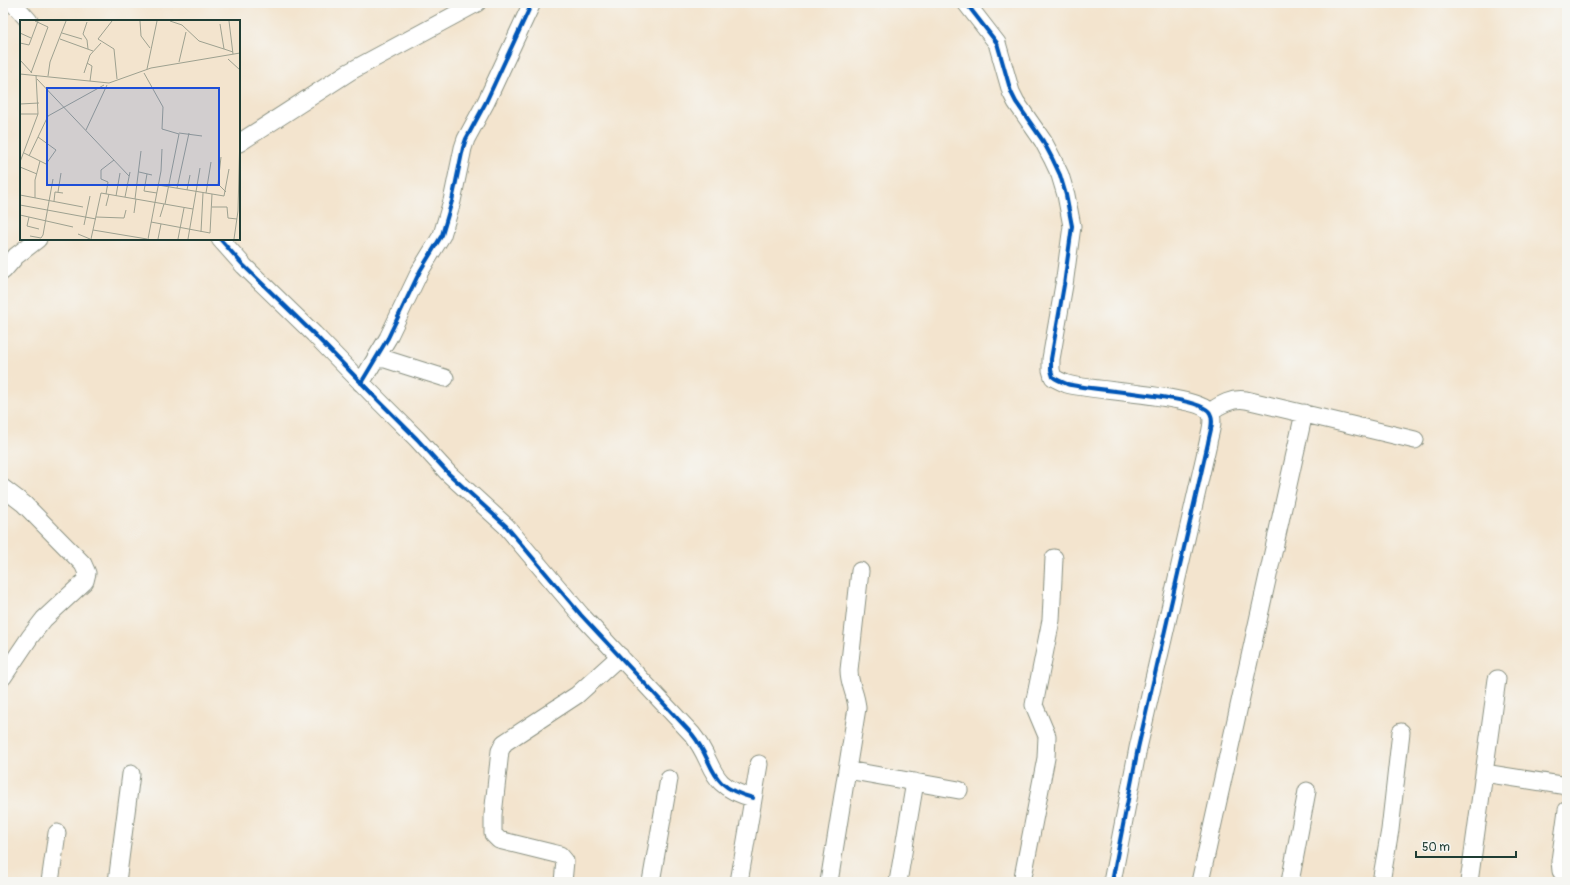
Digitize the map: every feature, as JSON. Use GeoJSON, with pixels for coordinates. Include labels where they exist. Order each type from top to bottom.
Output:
{"type":"FeatureCollection","features":[{"type":"Feature","properties":{"kind":"street"},"geometry":{"type":"LineString","coordinates":[[13,3],[28,20]]}},
{"type":"Feature","properties":{"kind":"street"},"geometry":{"type":"LineString","coordinates":[[240,143],[349,72],[477,3]]}},
{"type":"Feature","properties":{"kind":"street"},"geometry":{"type":"LineString","coordinates":[[361,383],[388,338],[420,271],[442,235],[452,201],[466,139],[486,102],[532,3]]}},
{"type":"Feature","properties":{"kind":"street"},"geometry":{"type":"LineString","coordinates":[[966,3],[997,43],[1014,97],[1052,158],[1060,175],[1066,195],[1072,226],[1064,285],[1051,359],[1051,370],[1053,377],[1068,384],[1132,392],[1193,403],[1202,406],[1210,412],[1212,422],[1138,748],[1112,882]]}},
{"type":"Feature","properties":{"kind":"street"},"geometry":{"type":"LineString","coordinates":[[3,271],[16,256],[37,240]]}},
{"type":"Feature","properties":{"kind":"street"},"geometry":{"type":"LineString","coordinates":[[221,240],[244,266],[314,334],[417,439],[449,474],[506,526],[581,615],[698,740],[717,778],[723,785],[735,792],[753,798]]}},
{"type":"Feature","properties":{"kind":"street"},"geometry":{"type":"LineString","coordinates":[[376,359],[385,359],[445,378]]}},
{"type":"Feature","properties":{"kind":"street"},"geometry":{"type":"LineString","coordinates":[[1210,412],[1226,402],[1240,399],[1415,440]]}},
{"type":"Feature","properties":{"kind":"street"},"geometry":{"type":"LineString","coordinates":[[1200,882],[1304,413]]}},
{"type":"Feature","properties":{"kind":"street"},"geometry":{"type":"LineString","coordinates":[[3,488],[24,504],[45,525],[83,564],[87,573],[85,581],[44,619],[3,677]]}},
{"type":"Feature","properties":{"kind":"street"},"geometry":{"type":"LineString","coordinates":[[1022,882],[1046,758],[1048,736],[1034,705],[1051,620],[1054,558]]}},
{"type":"Feature","properties":{"kind":"street"},"geometry":{"type":"LineString","coordinates":[[829,882],[857,708],[856,699],[849,680],[849,670],[860,571]]}},
{"type":"Feature","properties":{"kind":"street"},"geometry":{"type":"LineString","coordinates":[[563,882],[566,866],[565,861],[560,855],[499,840],[493,834],[492,815],[500,751],[504,743],[577,695],[620,656]]}},
{"type":"Feature","properties":{"kind":"street"},"geometry":{"type":"LineString","coordinates":[[1469,882],[1497,678]]}},
{"type":"Feature","properties":{"kind":"street"},"geometry":{"type":"LineString","coordinates":[[1380,882],[1390,830],[1401,732]]}},
{"type":"Feature","properties":{"kind":"street"},"geometry":{"type":"LineString","coordinates":[[738,882],[759,764]]}},
{"type":"Feature","properties":{"kind":"street"},"geometry":{"type":"LineString","coordinates":[[847,770],[959,790]]}},
{"type":"Feature","properties":{"kind":"street"},"geometry":{"type":"LineString","coordinates":[[1484,773],[1567,786]]}},
{"type":"Feature","properties":{"kind":"street"},"geometry":{"type":"LineString","coordinates":[[117,882],[131,774]]}},
{"type":"Feature","properties":{"kind":"street"},"geometry":{"type":"LineString","coordinates":[[651,882],[669,779]]}},
{"type":"Feature","properties":{"kind":"street"},"geometry":{"type":"LineString","coordinates":[[898,882],[915,782]]}},
{"type":"Feature","properties":{"kind":"street"},"geometry":{"type":"LineString","coordinates":[[1290,882],[1308,791]]}},
{"type":"Feature","properties":{"kind":"street"},"geometry":{"type":"LineString","coordinates":[[1567,810],[1560,861],[1561,871],[1567,878]]}},
{"type":"Feature","properties":{"kind":"street"},"geometry":{"type":"LineString","coordinates":[[50,882],[57,833]]}},
{"type":"Feature","properties":{"kind":"cycle path"},"geometry":{"type":"LineString","coordinates":[[361,383],[388,338],[420,271],[442,235],[452,201],[466,139],[486,102],[532,3]]}},
{"type":"Feature","properties":{"kind":"cycle path"},"geometry":{"type":"LineString","coordinates":[[966,3],[997,43],[1011,92],[1016,102],[1043,141],[1060,175],[1066,195],[1072,226],[1064,285],[1051,359],[1051,370],[1053,377],[1067,384],[1079,387],[1144,394],[1187,402],[1202,407],[1210,413],[1212,420],[1138,748],[1112,882]]}},
{"type":"Feature","properties":{"kind":"cycle path"},"geometry":{"type":"LineString","coordinates":[[221,240],[244,266],[314,334],[417,439],[449,474],[506,526],[581,615],[692,734],[700,745],[719,780],[727,787],[738,793],[753,798]]}}]}
